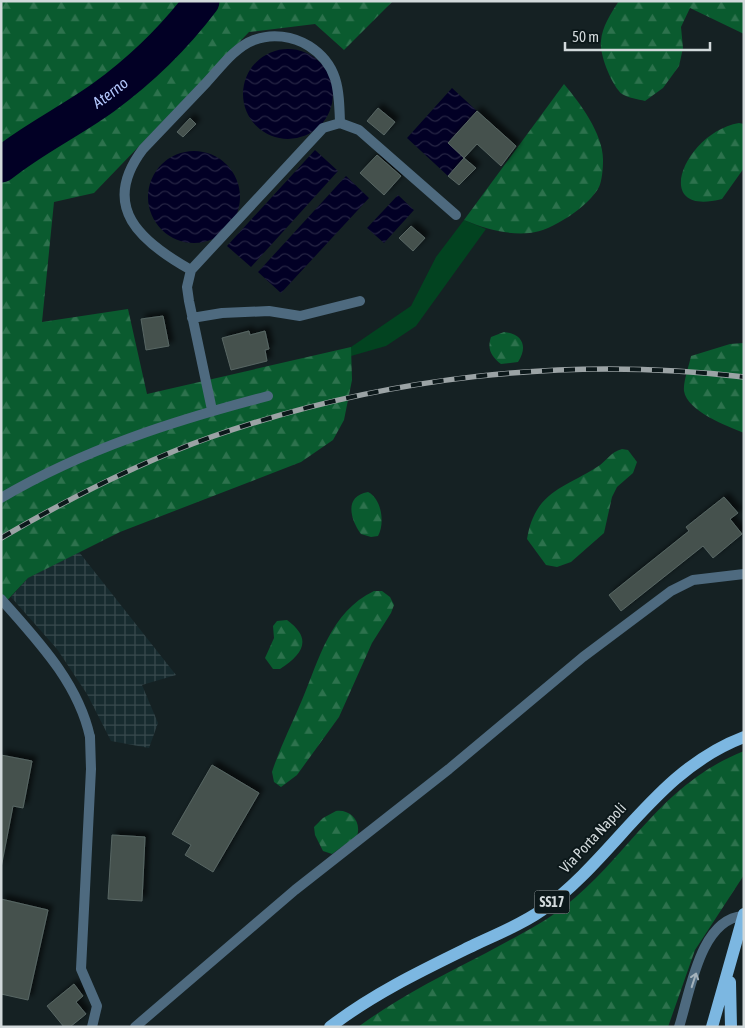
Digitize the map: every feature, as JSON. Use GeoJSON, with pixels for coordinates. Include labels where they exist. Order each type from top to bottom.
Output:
{"type":"FeatureCollection","features":[{"type":"Feature","properties":{"kind":"main road","name":"Via Porta Napoli"},"geometry":{"type":"LineString","coordinates":[[330,1027],[390,988],[542,910],[573,884],[666,785],[716,749],[744,737]]}},
{"type":"Feature","properties":{"kind":"main road"},"geometry":{"type":"LineString","coordinates":[[712,1027],[743,915]]}},
{"type":"Feature","properties":{"kind":"main road"},"geometry":{"type":"LineString","coordinates":[[731,1027],[729,995],[732,956]]}},
{"type":"Feature","properties":{"kind":"street"},"geometry":{"type":"LineString","coordinates":[[191,270],[155,248],[136,228],[126,207],[126,184],[135,159],[143,149],[232,56],[252,40],[264,37],[276,36],[301,41],[321,56],[335,75],[338,85],[340,123]]}},
{"type":"Feature","properties":{"kind":"street"},"geometry":{"type":"LineString","coordinates":[[212,410],[187,287],[191,270],[195,262],[221,240],[312,137],[323,128],[340,123],[359,130],[456,214]]}},
{"type":"Feature","properties":{"kind":"street"},"geometry":{"type":"LineString","coordinates":[[192,318],[269,311],[300,316],[360,301]]}},
{"type":"Feature","properties":{"kind":"street"},"geometry":{"type":"LineString","coordinates":[[1,498],[61,466],[120,441],[212,410],[268,396]]}},
{"type":"Feature","properties":{"kind":"street"},"geometry":{"type":"LineString","coordinates":[[135,1027],[295,890],[450,769],[550,684],[655,602],[688,582],[744,574]]}},
{"type":"Feature","properties":{"kind":"street"},"geometry":{"type":"LineString","coordinates":[[1,599],[37,639],[51,658],[75,698],[90,737],[91,769],[81,969],[97,1006],[92,1027]]}},
{"type":"Feature","properties":{"kind":"street"},"geometry":{"type":"LineString","coordinates":[[678,1027],[709,939],[724,921],[743,915]]}},
{"type":"Feature","properties":{"kind":"shaded area"},"geometry":{"type":"Polygon","coordinates":[[[79,552],[176,675],[142,685],[158,723],[149,748],[111,741],[87,694],[57,649],[11,597],[28,578],[79,552]]]}},
{"type":"Feature","properties":{"kind":"green space"},"geometry":{"type":"Polygon","coordinates":[[[1,1],[393,1],[344,50],[315,24],[249,32],[94,193],[54,202],[42,322],[128,309],[147,394],[351,347],[352,380],[344,420],[333,440],[301,462],[120,532],[28,578],[1,607],[1,1]]]}},
{"type":"Feature","properties":{"kind":"green space"},"geometry":{"type":"Polygon","coordinates":[[[619,1],[744,1],[744,34],[690,8],[681,27],[683,48],[679,66],[663,88],[645,101],[622,94],[618,90],[610,77],[602,54],[602,36],[605,25],[619,1]]]}},
{"type":"Feature","properties":{"kind":"green space"},"geometry":{"type":"Polygon","coordinates":[[[564,84],[584,110],[600,141],[603,171],[599,187],[594,194],[579,209],[559,223],[530,233],[496,231],[464,220],[564,84]]]}},
{"type":"Feature","properties":{"kind":"green space"},"geometry":{"type":"Polygon","coordinates":[[[739,123],[744,124],[744,168],[722,199],[700,202],[686,196],[681,186],[683,172],[691,156],[703,141],[720,130],[739,123]]]}},
{"type":"Feature","properties":{"kind":"green space"},"geometry":{"type":"Polygon","coordinates":[[[464,220],[486,229],[416,326],[386,346],[351,356],[351,347],[411,306],[436,257],[464,220]]]}},
{"type":"Feature","properties":{"kind":"green space"},"geometry":{"type":"Polygon","coordinates":[[[504,332],[516,335],[522,342],[523,351],[518,362],[501,364],[491,352],[489,345],[491,337],[504,332]]]}},
{"type":"Feature","properties":{"kind":"green space"},"geometry":{"type":"Polygon","coordinates":[[[744,343],[744,433],[718,422],[692,405],[687,398],[684,387],[691,356],[730,344],[744,343]]]}},
{"type":"Feature","properties":{"kind":"green space"},"geometry":{"type":"Polygon","coordinates":[[[622,449],[628,450],[637,462],[633,473],[617,487],[612,497],[604,533],[571,562],[557,567],[546,565],[527,539],[536,511],[543,501],[552,494],[600,465],[614,452],[622,449]]]}},
{"type":"Feature","properties":{"kind":"green space"},"geometry":{"type":"Polygon","coordinates":[[[368,492],[373,495],[381,512],[382,519],[378,536],[371,537],[361,534],[352,515],[352,503],[355,498],[360,494],[368,492]]]}},
{"type":"Feature","properties":{"kind":"green space"},"geometry":{"type":"Polygon","coordinates":[[[374,591],[382,591],[390,597],[394,605],[391,613],[372,643],[339,717],[297,775],[281,787],[274,782],[272,772],[328,638],[336,624],[347,611],[359,600],[374,591]]]}},
{"type":"Feature","properties":{"kind":"green space"},"geometry":{"type":"Polygon","coordinates":[[[287,620],[300,634],[302,646],[288,663],[280,669],[273,669],[265,658],[274,638],[273,626],[277,621],[287,620]]]}},
{"type":"Feature","properties":{"kind":"green space"},"geometry":{"type":"Polygon","coordinates":[[[744,751],[744,875],[695,950],[668,1027],[358,1027],[437,978],[527,931],[556,913],[588,886],[647,822],[690,782],[715,765],[744,751]]]}},
{"type":"Feature","properties":{"kind":"green space"},"geometry":{"type":"Polygon","coordinates":[[[336,811],[346,812],[354,817],[358,825],[358,831],[357,836],[332,854],[323,851],[315,835],[314,827],[323,818],[336,811]]]}},
{"type":"Feature","properties":{"kind":"water"},"geometry":{"type":"Polygon","coordinates":[[[288,49],[305,53],[320,62],[329,77],[333,94],[329,111],[320,126],[305,135],[288,139],[271,135],[256,126],[247,111],[243,94],[247,77],[256,62],[271,53],[288,49]]]}},
{"type":"Feature","properties":{"kind":"water"},"geometry":{"type":"Polygon","coordinates":[[[452,88],[477,111],[448,143],[464,158],[448,176],[407,138],[452,88]]]}},
{"type":"Feature","properties":{"kind":"water"},"geometry":{"type":"Polygon","coordinates":[[[315,150],[338,171],[251,267],[227,246],[315,150]]]}},
{"type":"Feature","properties":{"kind":"water"},"geometry":{"type":"Polygon","coordinates":[[[194,151],[212,155],[226,165],[236,179],[240,197],[236,215],[226,229],[212,239],[194,243],[176,239],[162,229],[152,215],[148,197],[152,179],[162,165],[176,155],[194,151]]]}},
{"type":"Feature","properties":{"kind":"water"},"geometry":{"type":"Polygon","coordinates":[[[346,176],[369,198],[281,293],[258,272],[346,176]]]}},
{"type":"Feature","properties":{"kind":"water"},"geometry":{"type":"Polygon","coordinates":[[[398,195],[414,210],[384,243],[367,228],[398,195]]]}},
{"type":"Feature","properties":{"kind":"building"},"geometry":{"type":"Polygon","coordinates":[[[378,108],[395,122],[384,135],[367,121],[378,108]]]}},
{"type":"Feature","properties":{"kind":"building"},"geometry":{"type":"Polygon","coordinates":[[[477,111],[516,146],[501,166],[477,144],[464,158],[448,143],[477,111]]]}},
{"type":"Feature","properties":{"kind":"building"},"geometry":{"type":"Polygon","coordinates":[[[190,118],[196,124],[183,137],[177,132],[190,118]]]}},
{"type":"Feature","properties":{"kind":"building"},"geometry":{"type":"Polygon","coordinates":[[[377,155],[401,176],[384,195],[360,173],[377,155]]]}},
{"type":"Feature","properties":{"kind":"building"},"geometry":{"type":"Polygon","coordinates":[[[464,158],[476,168],[459,185],[448,176],[464,158]]]}},
{"type":"Feature","properties":{"kind":"building"},"geometry":{"type":"Polygon","coordinates":[[[411,226],[425,238],[413,251],[399,238],[411,226]]]}},
{"type":"Feature","properties":{"kind":"building"},"geometry":{"type":"Polygon","coordinates":[[[163,316],[169,346],[146,350],[141,319],[163,316]]]}},
{"type":"Feature","properties":{"kind":"building"},"geometry":{"type":"Polygon","coordinates":[[[249,331],[250,335],[265,331],[269,349],[265,350],[267,361],[231,370],[222,338],[249,331]]]}},
{"type":"Feature","properties":{"kind":"building"},"geometry":{"type":"Polygon","coordinates":[[[724,497],[738,513],[730,519],[742,534],[713,558],[703,546],[621,611],[609,595],[689,531],[686,527],[724,497]]]}},
{"type":"Feature","properties":{"kind":"building"},"geometry":{"type":"Polygon","coordinates":[[[1,755],[32,761],[23,808],[13,806],[1,868],[1,755]]]}},
{"type":"Feature","properties":{"kind":"building"},"geometry":{"type":"Polygon","coordinates":[[[212,765],[259,793],[213,872],[185,855],[191,845],[172,834],[212,765]]]}},
{"type":"Feature","properties":{"kind":"building"},"geometry":{"type":"Polygon","coordinates":[[[112,835],[145,837],[142,901],[108,899],[112,835]]]}},
{"type":"Feature","properties":{"kind":"building"},"geometry":{"type":"Polygon","coordinates":[[[1,899],[48,910],[28,1000],[1,994],[1,899]]]}},
{"type":"Feature","properties":{"kind":"building"},"geometry":{"type":"Polygon","coordinates":[[[74,984],[83,996],[76,1002],[86,1014],[70,1027],[64,1027],[47,1006],[74,984]]]}},
{"type":"Feature","properties":{"kind":"waterway","name":"Aterno"},"geometry":{"type":"LineString","coordinates":[[1,165],[91,106],[131,76],[168,41],[202,1]]}},
{"type":"Feature","properties":{"kind":"railway"},"geometry":{"type":"LineString","coordinates":[[1,538],[52,509],[157,458],[211,437],[276,416],[341,399],[408,386],[474,377],[542,371],[609,369],[677,371],[744,377]]}}]}
